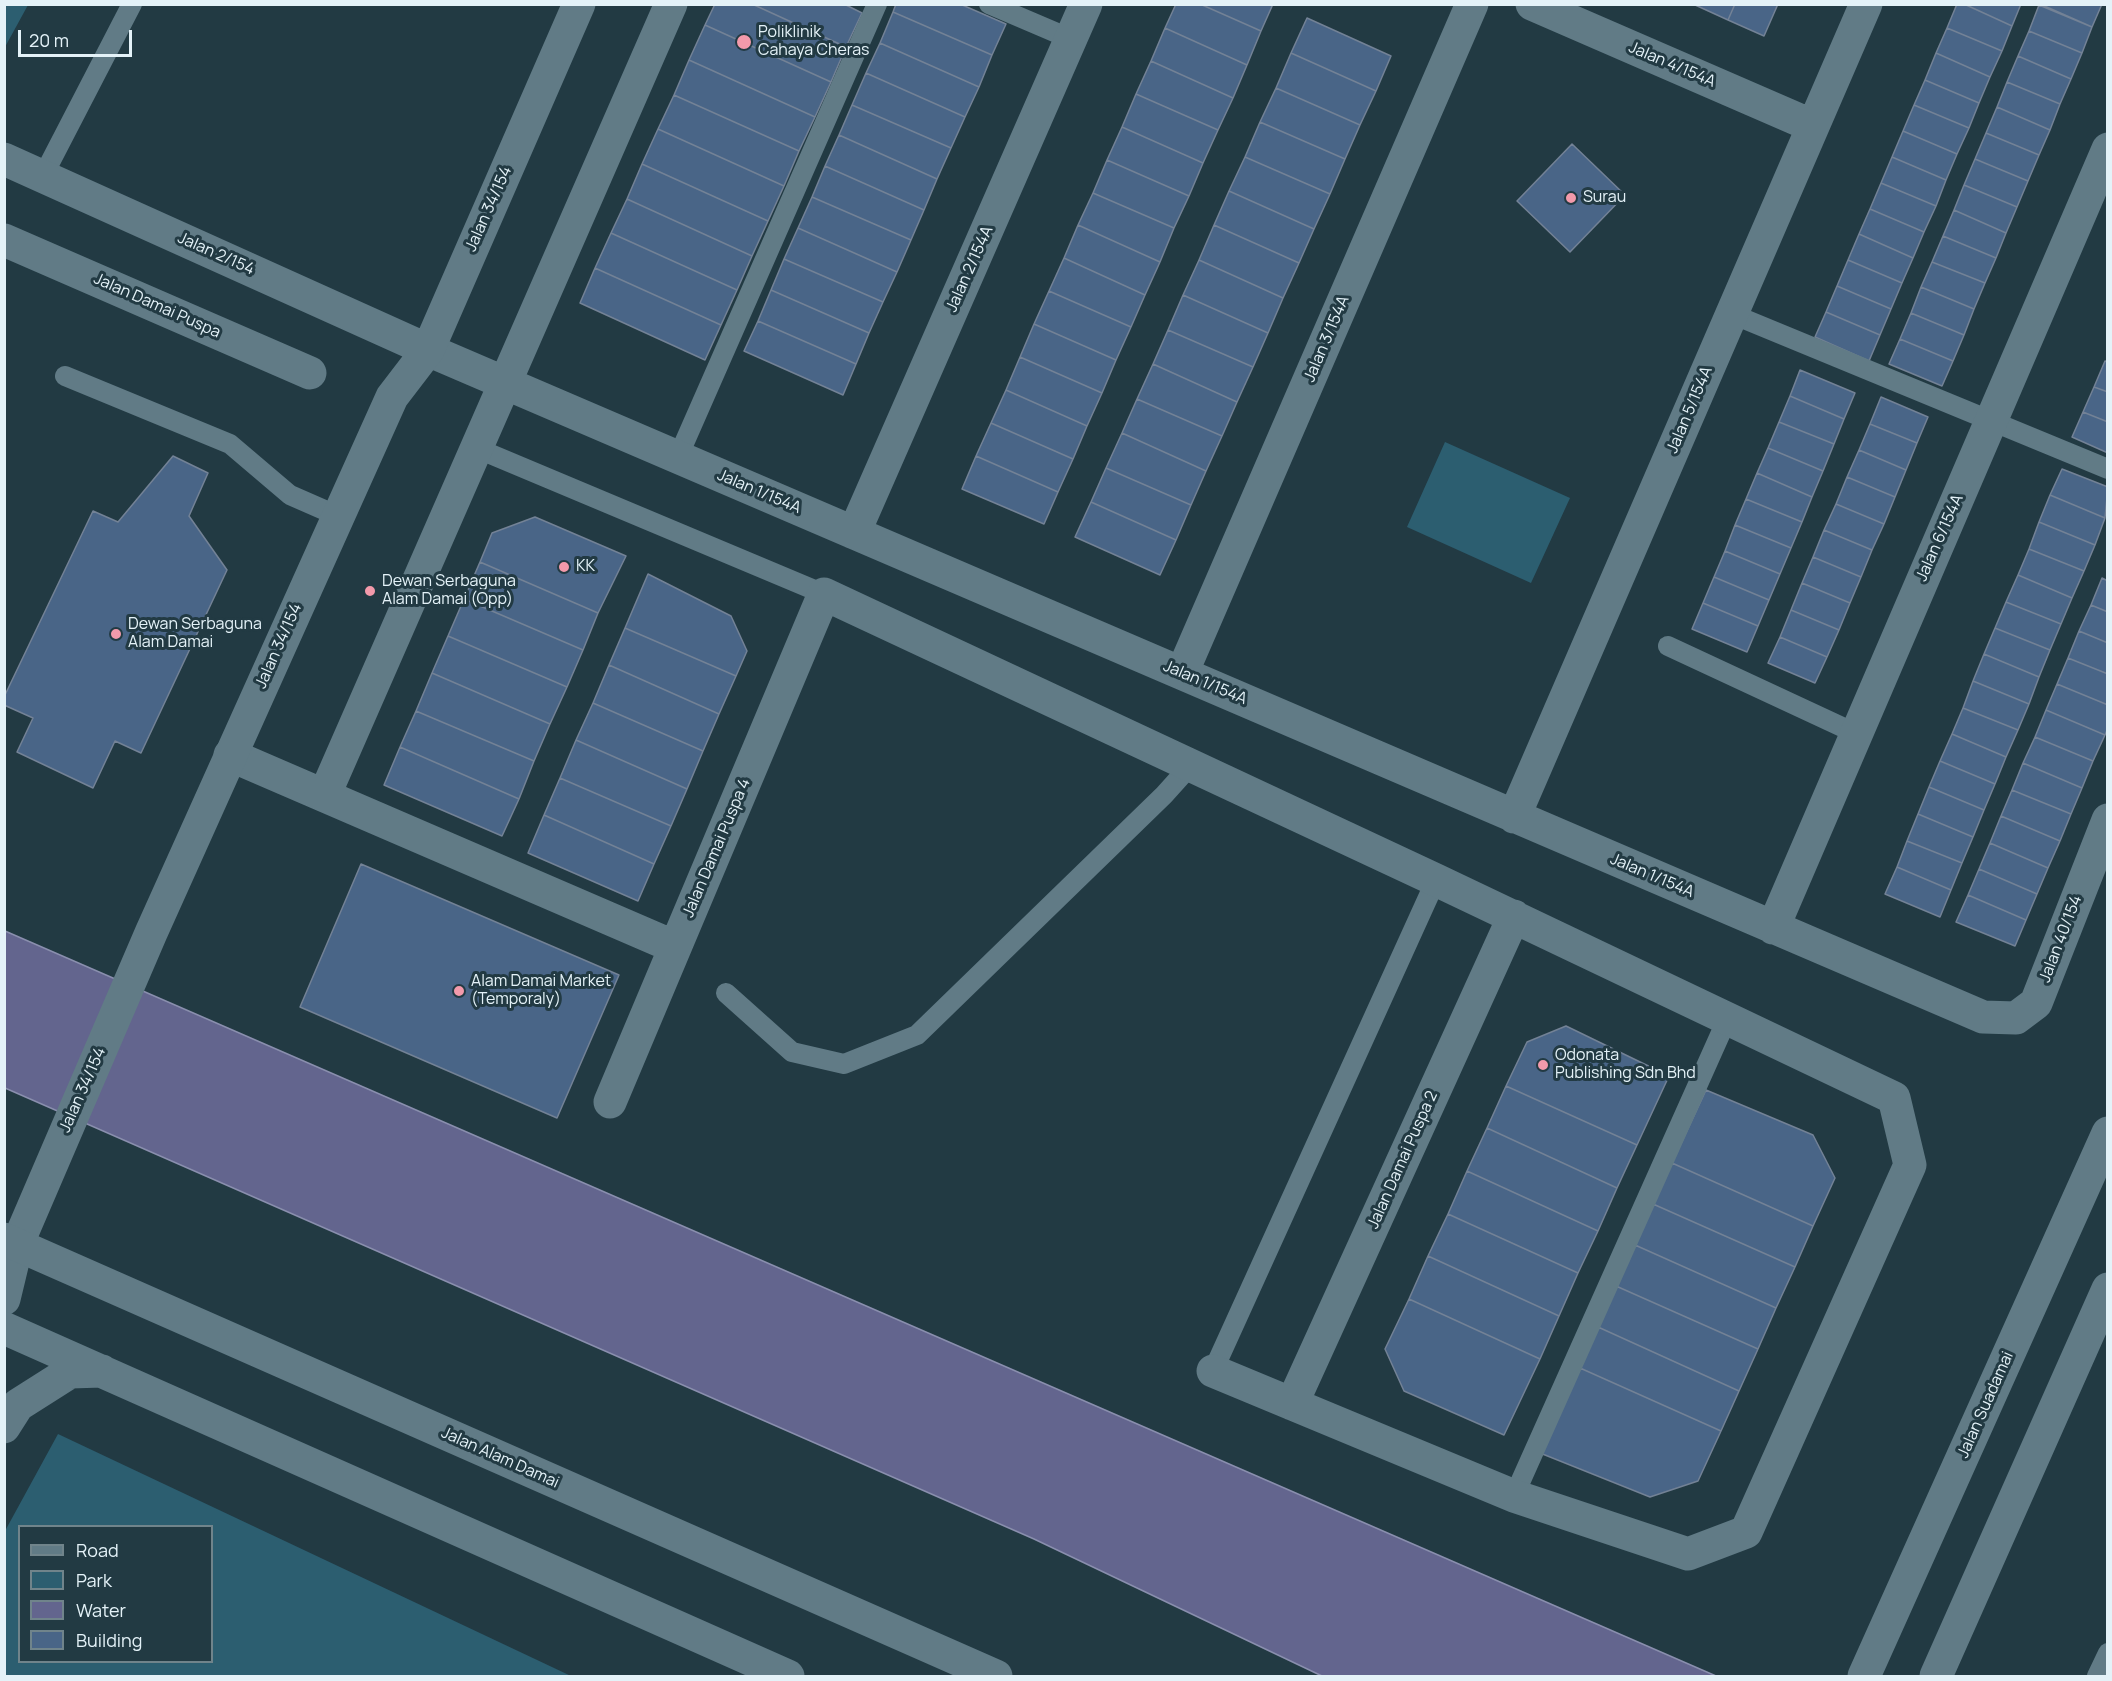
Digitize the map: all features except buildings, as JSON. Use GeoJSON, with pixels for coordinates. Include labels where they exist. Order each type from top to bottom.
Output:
{"type":"FeatureCollection","features":[{"type":"Feature","properties":{"kind":"street","name":"Jalan 34/154"},"geometry":{"type":"LineString","coordinates":[[4,1299],[11,1242],[51,1161],[230,755],[392,397],[428,350],[579,4]]}},
{"type":"Feature","properties":{"kind":"street"},"geometry":{"type":"LineString","coordinates":[[325,794],[671,4]]}},
{"type":"Feature","properties":{"kind":"street","name":"Jalan 2/154A"},"geometry":{"type":"LineString","coordinates":[[854,533],[1086,4]]}},
{"type":"Feature","properties":{"kind":"street","name":"Jalan 3/154A"},"geometry":{"type":"LineString","coordinates":[[1182,673],[1472,4]]}},
{"type":"Feature","properties":{"kind":"street","name":"Jalan 4/154A"},"geometry":{"type":"LineString","coordinates":[[1532,4],[1814,126]]}},
{"type":"Feature","properties":{"kind":"street","name":"Jalan 5/154A"},"geometry":{"type":"LineString","coordinates":[[1514,817],[1866,4]]}},
{"type":"Feature","properties":{"kind":"street","name":"Jalan 6/154A"},"geometry":{"type":"LineString","coordinates":[[1773,927],[2108,149]]}},
{"type":"Feature","properties":{"kind":"street","name":"Jalan 2/154"},"geometry":{"type":"LineString","coordinates":[[4,159],[428,350]]}},
{"type":"Feature","properties":{"kind":"street","name":"Jalan Damai Puspa"},"geometry":{"type":"LineString","coordinates":[[4,240],[310,373]]}},
{"type":"Feature","properties":{"kind":"street","name":"Jalan 1/154A"},"geometry":{"type":"LineString","coordinates":[[428,350],[1983,1017]]}},
{"type":"Feature","properties":{"kind":"street"},"geometry":{"type":"LineString","coordinates":[[824,594],[1436,879],[1894,1098],[1910,1165],[1746,1532],[1688,1554],[1514,1496],[1213,1371]]}},
{"type":"Feature","properties":{"kind":"street","name":"Jalan Damai Puspa 4"},"geometry":{"type":"LineString","coordinates":[[610,1102],[824,594]]}},
{"type":"Feature","properties":{"kind":"street"},"geometry":{"type":"LineString","coordinates":[[230,755],[325,794],[675,947]]}},
{"type":"Feature","properties":{"kind":"street","name":"Jalan 40/154"},"geometry":{"type":"LineString","coordinates":[[1983,1017],[2016,1018],[2036,1003],[2108,820]]}},
{"type":"Feature","properties":{"kind":"street","name":"Jalan Damai Puspa 2"},"geometry":{"type":"LineString","coordinates":[[1292,1404],[1514,916]]}},
{"type":"Feature","properties":{"kind":"street","name":"Jalan Suadamai"},"geometry":{"type":"LineString","coordinates":[[1864,1677],[2108,1133]]}},
{"type":"Feature","properties":{"kind":"street","name":"Jalan Alam Damai"},"geometry":{"type":"LineString","coordinates":[[11,1242],[996,1677]]}},
{"type":"Feature","properties":{"kind":"street"},"geometry":{"type":"LineString","coordinates":[[1936,1677],[2108,1289]]}},
{"type":"Feature","properties":{"kind":"street"},"geometry":{"type":"LineString","coordinates":[[4,1328],[788,1677]]}},
{"type":"Feature","properties":{"kind":"street"},"geometry":{"type":"LineString","coordinates":[[4,1427],[18,1405],[70,1372],[104,1371]]}},
{"type":"Feature","properties":{"kind":"lane"},"geometry":{"type":"LineString","coordinates":[[43,176],[132,4]]}},
{"type":"Feature","properties":{"kind":"lane"},"geometry":{"type":"LineString","coordinates":[[678,457],[877,4]]}},
{"type":"Feature","properties":{"kind":"lane"},"geometry":{"type":"LineString","coordinates":[[989,4],[1071,39]]}},
{"type":"Feature","properties":{"kind":"lane"},"geometry":{"type":"LineString","coordinates":[[1732,314],[2108,469]]}},
{"type":"Feature","properties":{"kind":"lane"},"geometry":{"type":"LineString","coordinates":[[65,376],[230,444],[290,495],[338,516]]}},
{"type":"Feature","properties":{"kind":"lane"},"geometry":{"type":"LineString","coordinates":[[476,448],[824,594]]}},
{"type":"Feature","properties":{"kind":"lane"},"geometry":{"type":"LineString","coordinates":[[1668,646],[1856,733]]}},
{"type":"Feature","properties":{"kind":"lane"},"geometry":{"type":"LineString","coordinates":[[726,993],[792,1052],[844,1064],[917,1035],[1164,795],[1191,765]]}},
{"type":"Feature","properties":{"kind":"lane"},"geometry":{"type":"LineString","coordinates":[[1213,1371],[1436,879]]}},
{"type":"Feature","properties":{"kind":"lane"},"geometry":{"type":"LineString","coordinates":[[1514,1496],[1728,1017]]}},
{"type":"Feature","properties":{"kind":"lane"},"geometry":{"type":"LineString","coordinates":[[2097,1677],[2108,1653]]}},
{"type":"Feature","properties":{"kind":"green space"},"geometry":{"type":"Polygon","coordinates":[[[4,5],[28,5],[5,47],[4,5]]]}},
{"type":"Feature","properties":{"kind":"green space"},"geometry":{"type":"Polygon","coordinates":[[[1445,442],[1570,498],[1531,583],[1407,527],[1445,442]]]}},
{"type":"Feature","properties":{"kind":"green space"},"geometry":{"type":"Polygon","coordinates":[[[58,1434],[571,1676],[5,1676],[5,1531],[58,1434]]]}},
{"type":"Feature","properties":{"kind":"water"},"geometry":{"type":"Polygon","coordinates":[[[5,931],[1716,1676],[1322,1676],[1034,1539],[5,1088],[5,931]]]}},
{"type":"Feature","properties":{"kind":"place","name":"Poliklinik Cahaya Cheras"},"geometry":{"type":"Point","coordinates":[744,42]}},
{"type":"Feature","properties":{"kind":"place","name":"Surau"},"geometry":{"type":"Point","coordinates":[1571,198]}},
{"type":"Feature","properties":{"kind":"place","name":"KK"},"geometry":{"type":"Point","coordinates":[564,567]}},
{"type":"Feature","properties":{"kind":"place","name":"Dewan Serbaguna Alam Damai (Opp)"},"geometry":{"type":"Point","coordinates":[370,591]}},
{"type":"Feature","properties":{"kind":"place","name":"Dewan Serbaguna Alam Damai"},"geometry":{"type":"Point","coordinates":[116,634]}},
{"type":"Feature","properties":{"kind":"place","name":"Alam Damai Market (Temporaly)"},"geometry":{"type":"Point","coordinates":[459,991]}},
{"type":"Feature","properties":{"kind":"place","name":"Odonata Publishing Sdn Bhd"},"geometry":{"type":"Point","coordinates":[1543,1065]}}]}
